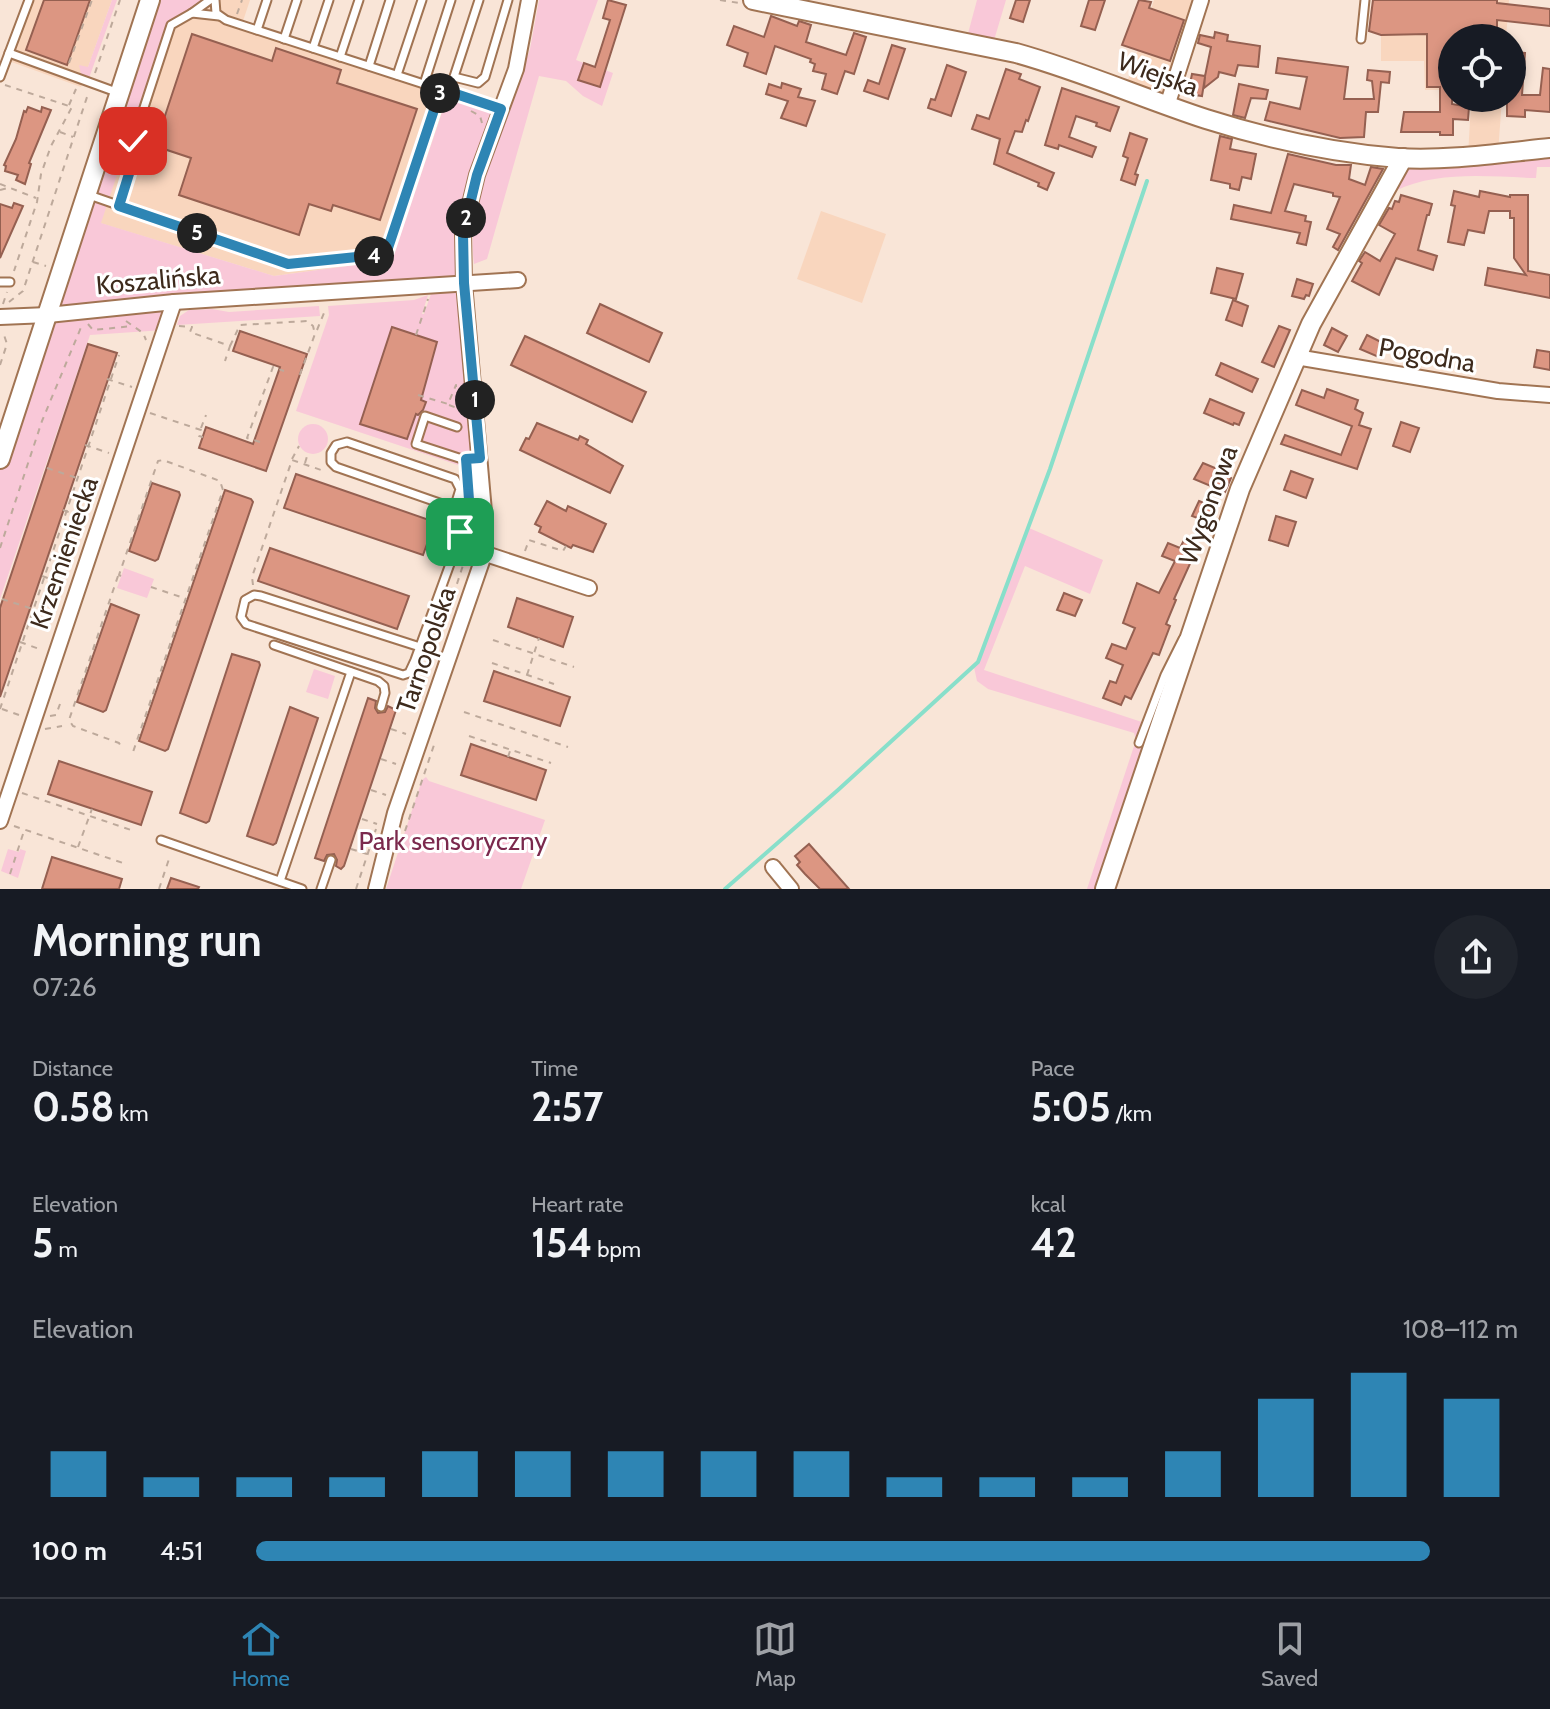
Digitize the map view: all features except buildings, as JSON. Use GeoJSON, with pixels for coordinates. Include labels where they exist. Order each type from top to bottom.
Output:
{"type":"FeatureCollection","features":[{"type":"Feature","properties":{"kind":"street"},"geometry":{"type":"LineString","coordinates":[[0,459],[149,0]]}},
{"type":"Feature","properties":{"kind":"street","name":"Tarnopolska"},"geometry":{"type":"LineString","coordinates":[[376,889],[395,813],[452,654],[476,549],[485,532],[464,283],[463,233],[469,204],[516,69],[529,0]]}},
{"type":"Feature","properties":{"kind":"street","name":"Wiejska"},"geometry":{"type":"LineString","coordinates":[[753,0],[1016,53],[1266,137],[1344,152],[1403,158],[1455,157],[1550,148]]}},
{"type":"Feature","properties":{"kind":"street"},"geometry":{"type":"LineString","coordinates":[[1167,106],[1201,0]]}},
{"type":"Feature","properties":{"kind":"street","name":"Wygonowa"},"geometry":{"type":"LineString","coordinates":[[1105,889],[1235,502],[1296,357],[1403,158]]}},
{"type":"Feature","properties":{"kind":"street","name":"Koszalińska"},"geometry":{"type":"LineString","coordinates":[[2,311],[48,315],[174,302],[518,280]]}},
{"type":"Feature","properties":{"kind":"street","name":"Krzemieniecka"},"geometry":{"type":"LineString","coordinates":[[3,822],[174,302]]}},
{"type":"Feature","properties":{"kind":"street","name":"Pogodna"},"geometry":{"type":"LineString","coordinates":[[1296,357],[1498,391],[1550,395]]}},
{"type":"Feature","properties":{"kind":"street"},"geometry":{"type":"LineString","coordinates":[[476,549],[589,588]]}},
{"type":"Feature","properties":{"kind":"street"},"geometry":{"type":"LineString","coordinates":[[773,867],[791,889]]}},
{"type":"Feature","properties":{"kind":"lane"},"geometry":{"type":"LineString","coordinates":[[0,77],[29,0]]}},
{"type":"Feature","properties":{"kind":"lane"},"geometry":{"type":"LineString","coordinates":[[119,206],[138,145],[133,141],[171,25],[212,0],[219,16]]}},
{"type":"Feature","properties":{"kind":"lane"},"geometry":{"type":"LineString","coordinates":[[257,30],[267,0]]}},
{"type":"Feature","properties":{"kind":"lane"},"geometry":{"type":"LineString","coordinates":[[284,39],[297,0]]}},
{"type":"Feature","properties":{"kind":"lane"},"geometry":{"type":"LineString","coordinates":[[313,48],[329,0]]}},
{"type":"Feature","properties":{"kind":"lane"},"geometry":{"type":"LineString","coordinates":[[340,57],[359,0]]}},
{"type":"Feature","properties":{"kind":"lane"},"geometry":{"type":"LineString","coordinates":[[369,66],[390,0]]}},
{"type":"Feature","properties":{"kind":"lane"},"geometry":{"type":"LineString","coordinates":[[397,75],[422,0]]}},
{"type":"Feature","properties":{"kind":"lane"},"geometry":{"type":"LineString","coordinates":[[424,84],[451,0]]}},
{"type":"Feature","properties":{"kind":"lane"},"geometry":{"type":"LineString","coordinates":[[87,195],[288,264],[386,254],[445,90],[454,77],[479,0]]}},
{"type":"Feature","properties":{"kind":"lane"},"geometry":{"type":"LineString","coordinates":[[454,77],[478,83],[485,77],[508,0]]}},
{"type":"Feature","properties":{"kind":"lane"},"geometry":{"type":"LineString","coordinates":[[1361,39],[1365,0]]}},
{"type":"Feature","properties":{"kind":"lane"},"geometry":{"type":"LineString","coordinates":[[192,13],[219,16],[501,109]]}},
{"type":"Feature","properties":{"kind":"lane"},"geometry":{"type":"LineString","coordinates":[[9,53],[120,94]]}},
{"type":"Feature","properties":{"kind":"lane"},"geometry":{"type":"LineString","coordinates":[[0,282],[10,282]]}},
{"type":"Feature","properties":{"kind":"lane"},"geometry":{"type":"LineString","coordinates":[[457,427],[425,416],[416,444],[462,459],[480,458]]}},
{"type":"Feature","properties":{"kind":"lane"},"geometry":{"type":"LineString","coordinates":[[347,442],[455,479],[460,489],[451,507],[336,467],[331,462],[331,453],[336,445],[347,442]]}},
{"type":"Feature","properties":{"kind":"lane"},"geometry":{"type":"LineString","coordinates":[[420,647],[261,596],[254,595],[245,600],[242,610],[241,617],[246,624],[403,675],[409,673],[420,647],[458,542],[460,532],[451,507]]}},
{"type":"Feature","properties":{"kind":"lane"},"geometry":{"type":"LineString","coordinates":[[458,542],[476,549]]}},
{"type":"Feature","properties":{"kind":"lane"},"geometry":{"type":"LineString","coordinates":[[1139,743],[1180,640],[1192,633]]}},
{"type":"Feature","properties":{"kind":"lane"},"geometry":{"type":"LineString","coordinates":[[274,645],[384,686],[381,707]]}},
{"type":"Feature","properties":{"kind":"lane"},"geometry":{"type":"LineString","coordinates":[[280,881],[351,672]]}},
{"type":"Feature","properties":{"kind":"lane"},"geometry":{"type":"LineString","coordinates":[[161,840],[302,889]]}},
{"type":"Feature","properties":{"kind":"lane"},"geometry":{"type":"LineString","coordinates":[[321,889],[331,860]]}},
{"type":"Feature","properties":{"kind":"path"},"geometry":{"type":"LineString","coordinates":[[66,73],[92,0]]}},
{"type":"Feature","properties":{"kind":"path"},"geometry":{"type":"LineString","coordinates":[[93,79],[120,0]]}},
{"type":"Feature","properties":{"kind":"path"},"geometry":{"type":"LineString","coordinates":[[235,23],[242,0]]}},
{"type":"Feature","properties":{"kind":"path"},"geometry":{"type":"LineString","coordinates":[[0,84],[69,106]]}},
{"type":"Feature","properties":{"kind":"path"},"geometry":{"type":"LineString","coordinates":[[0,365],[7,344],[2,334],[2,311],[37,198],[41,174],[57,132],[72,107],[69,106],[75,90]]}},
{"type":"Feature","properties":{"kind":"path"},"geometry":{"type":"LineString","coordinates":[[2,311],[23,291],[89,90]]}},
{"type":"Feature","properties":{"kind":"path"},"geometry":{"type":"LineString","coordinates":[[57,132],[74,137]]}},
{"type":"Feature","properties":{"kind":"path"},"geometry":{"type":"LineString","coordinates":[[0,184],[37,198]]}},
{"type":"Feature","properties":{"kind":"path"},"geometry":{"type":"LineString","coordinates":[[0,190],[10,188]]}},
{"type":"Feature","properties":{"kind":"path"},"geometry":{"type":"LineString","coordinates":[[416,335],[430,292]]}},
{"type":"Feature","properties":{"kind":"path"},"geometry":{"type":"LineString","coordinates":[[299,377],[324,313]]}},
{"type":"Feature","properties":{"kind":"path"},"geometry":{"type":"LineString","coordinates":[[118,316],[145,335],[147,345]]}},
{"type":"Feature","properties":{"kind":"path"},"geometry":{"type":"LineString","coordinates":[[177,317],[174,326],[192,327],[190,332],[230,346]]}},
{"type":"Feature","properties":{"kind":"path"},"geometry":{"type":"LineString","coordinates":[[0,548],[42,421],[85,319],[93,330]]}},
{"type":"Feature","properties":{"kind":"path"},"geometry":{"type":"LineString","coordinates":[[225,361],[237,328],[242,324],[306,321],[319,324]]}},
{"type":"Feature","properties":{"kind":"path"},"geometry":{"type":"LineString","coordinates":[[312,324],[315,331]]}},
{"type":"Feature","properties":{"kind":"path"},"geometry":{"type":"LineString","coordinates":[[80,330],[133,326]]}},
{"type":"Feature","properties":{"kind":"path"},"geometry":{"type":"LineString","coordinates":[[21,726],[24,714],[0,709],[119,355]]}},
{"type":"Feature","properties":{"kind":"path"},"geometry":{"type":"LineString","coordinates":[[260,442],[247,438],[273,367],[284,371]]}},
{"type":"Feature","properties":{"kind":"path"},"geometry":{"type":"LineString","coordinates":[[448,404],[456,385],[456,392],[460,392],[459,378]]}},
{"type":"Feature","properties":{"kind":"path"},"geometry":{"type":"LineString","coordinates":[[109,380],[134,387]]}},
{"type":"Feature","properties":{"kind":"path"},"geometry":{"type":"LineString","coordinates":[[418,395],[457,408],[461,405]]}},
{"type":"Feature","properties":{"kind":"path"},"geometry":{"type":"LineString","coordinates":[[145,411],[201,430]]}},
{"type":"Feature","properties":{"kind":"path"},"geometry":{"type":"LineString","coordinates":[[203,437],[199,436],[206,415]]}},
{"type":"Feature","properties":{"kind":"path"},"geometry":{"type":"LineString","coordinates":[[168,425],[170,419]]}},
{"type":"Feature","properties":{"kind":"path"},"geometry":{"type":"LineString","coordinates":[[87,445],[110,453],[108,460]]}},
{"type":"Feature","properties":{"kind":"path"},"geometry":{"type":"LineString","coordinates":[[256,588],[252,577],[299,446]]}},
{"type":"Feature","properties":{"kind":"path"},"geometry":{"type":"LineString","coordinates":[[305,464],[308,453]]}},
{"type":"Feature","properties":{"kind":"path"},"geometry":{"type":"LineString","coordinates":[[122,748],[119,743],[73,726],[69,720],[158,461],[163,460],[220,481],[223,490],[133,752]]}},
{"type":"Feature","properties":{"kind":"path"},"geometry":{"type":"LineString","coordinates":[[292,460],[321,470]]}},
{"type":"Feature","properties":{"kind":"path"},"geometry":{"type":"LineString","coordinates":[[47,468],[78,479]]}},
{"type":"Feature","properties":{"kind":"path"},"geometry":{"type":"LineString","coordinates":[[416,709],[476,549],[470,510]]}},
{"type":"Feature","properties":{"kind":"path"},"geometry":{"type":"LineString","coordinates":[[65,511],[88,519],[84,530]]}},
{"type":"Feature","properties":{"kind":"path"},"geometry":{"type":"LineString","coordinates":[[523,556],[529,540],[563,551],[566,546]]}},
{"type":"Feature","properties":{"kind":"path"},"geometry":{"type":"LineString","coordinates":[[43,577],[66,583]]}},
{"type":"Feature","properties":{"kind":"path"},"geometry":{"type":"LineString","coordinates":[[151,587],[181,597]]}},
{"type":"Feature","properties":{"kind":"path"},"geometry":{"type":"LineString","coordinates":[[2,599],[34,610]]}},
{"type":"Feature","properties":{"kind":"path"},"geometry":{"type":"LineString","coordinates":[[527,675],[539,638]]}},
{"type":"Feature","properties":{"kind":"path"},"geometry":{"type":"LineString","coordinates":[[493,640],[574,667]]}},
{"type":"Feature","properties":{"kind":"path"},"geometry":{"type":"LineString","coordinates":[[21,642],[43,650],[41,658]]}},
{"type":"Feature","properties":{"kind":"path"},"geometry":{"type":"LineString","coordinates":[[492,663],[554,684]]}},
{"type":"Feature","properties":{"kind":"path"},"geometry":{"type":"LineString","coordinates":[[532,684],[534,677]]}},
{"type":"Feature","properties":{"kind":"path"},"geometry":{"type":"LineString","coordinates":[[46,712],[54,717],[60,704]]}},
{"type":"Feature","properties":{"kind":"path"},"geometry":{"type":"LineString","coordinates":[[464,712],[568,747]]}},
{"type":"Feature","properties":{"kind":"path"},"geometry":{"type":"LineString","coordinates":[[42,729],[62,726]]}},
{"type":"Feature","properties":{"kind":"path"},"geometry":{"type":"LineString","coordinates":[[391,729],[407,734]]}},
{"type":"Feature","properties":{"kind":"path"},"geometry":{"type":"LineString","coordinates":[[469,736],[551,763]]}},
{"type":"Feature","properties":{"kind":"path"},"geometry":{"type":"LineString","coordinates":[[508,757],[510,750]]}},
{"type":"Feature","properties":{"kind":"path"},"geometry":{"type":"LineString","coordinates":[[381,759],[398,764]]}},
{"type":"Feature","properties":{"kind":"path"},"geometry":{"type":"LineString","coordinates":[[371,790],[388,795]]}},
{"type":"Feature","properties":{"kind":"path"},"geometry":{"type":"LineString","coordinates":[[16,791],[134,831]]}},
{"type":"Feature","properties":{"kind":"path"},"geometry":{"type":"LineString","coordinates":[[78,848],[92,809]]}},
{"type":"Feature","properties":{"kind":"path"},"geometry":{"type":"LineString","coordinates":[[356,889],[378,824],[362,819]]}},
{"type":"Feature","properties":{"kind":"path"},"geometry":{"type":"LineString","coordinates":[[3,822],[123,863]]}},
{"type":"Feature","properties":{"kind":"path"},"geometry":{"type":"LineString","coordinates":[[10,874],[25,830]]}},
{"type":"Feature","properties":{"kind":"path"},"geometry":{"type":"LineString","coordinates":[[351,849],[368,854]]}},
{"type":"Feature","properties":{"kind":"path"},"geometry":{"type":"LineString","coordinates":[[159,889],[169,859]]}},
{"type":"Feature","properties":{"kind":"shaded area"},"geometry":{"type":"Polygon","coordinates":[[[28,0],[112,0],[81,87],[6,60],[28,0]]]}},
{"type":"Feature","properties":{"kind":"shaded area"},"geometry":{"type":"Polygon","coordinates":[[[211,0],[250,0],[242,24],[449,92],[392,260],[274,276],[100,223],[166,27],[211,0]]]}},
{"type":"Feature","properties":{"kind":"shaded area"},"geometry":{"type":"Polygon","coordinates":[[[1154,0],[1201,0],[1167,106],[1125,89],[1154,0]]]}},
{"type":"Feature","properties":{"kind":"shaded area"},"geometry":{"type":"Polygon","coordinates":[[[1373,0],[1509,0],[1507,24],[1438,24],[1438,90],[1425,90],[1424,61],[1381,61],[1381,33],[1369,31],[1373,0]]]}},
{"type":"Feature","properties":{"kind":"shaded area"},"geometry":{"type":"Polygon","coordinates":[[[1470,112],[1501,112],[1498,153],[1468,156],[1470,112]]]}},
{"type":"Feature","properties":{"kind":"shaded area"},"geometry":{"type":"Polygon","coordinates":[[[821,211],[886,234],[862,303],[797,279],[821,211]]]}},
{"type":"Feature","properties":{"kind":"green space"},"geometry":{"type":"Polygon","coordinates":[[[112,0],[117,0],[89,78],[81,74],[79,65],[88,67],[112,0]]]}},
{"type":"Feature","properties":{"kind":"green space"},"geometry":{"type":"Polygon","coordinates":[[[149,0],[211,0],[166,27],[101,223],[274,276],[392,260],[449,92],[501,109],[464,230],[480,458],[464,467],[296,411],[329,315],[328,306],[414,300],[428,295],[424,314],[431,294],[460,284],[169,306],[164,330],[90,335],[0,599],[0,442],[149,0]]]}},
{"type":"Feature","properties":{"kind":"green space"},"geometry":{"type":"Polygon","coordinates":[[[539,0],[598,0],[576,60],[584,63],[579,80],[599,87],[605,70],[613,73],[602,106],[583,96],[566,81],[539,76],[487,259],[474,264],[473,231],[478,198],[530,49],[539,0]]]}},
{"type":"Feature","properties":{"kind":"green space"},"geometry":{"type":"Polygon","coordinates":[[[977,0],[1006,0],[992,47],[966,41],[977,0]]]}},
{"type":"Feature","properties":{"kind":"green space"},"geometry":{"type":"Polygon","coordinates":[[[1550,148],[1550,167],[1537,167],[1536,178],[1447,177],[1395,191],[1402,164],[1550,148]]]}},
{"type":"Feature","properties":{"kind":"green space"},"geometry":{"type":"Polygon","coordinates":[[[319,306],[320,316],[177,325],[180,316],[189,310],[229,312],[319,306]]]}},
{"type":"Feature","properties":{"kind":"green space"},"geometry":{"type":"Polygon","coordinates":[[[313,424],[324,428],[328,439],[324,450],[313,454],[302,450],[298,439],[302,428],[313,424]]]}},
{"type":"Feature","properties":{"kind":"green space"},"geometry":{"type":"Polygon","coordinates":[[[1029,528],[1103,560],[1090,594],[1025,566],[984,670],[1160,728],[1105,889],[1087,889],[1136,740],[1134,733],[988,689],[977,681],[974,667],[983,651],[1029,528]]]}},
{"type":"Feature","properties":{"kind":"green space"},"geometry":{"type":"Polygon","coordinates":[[[124,568],[154,579],[147,598],[117,588],[124,568]]]}},
{"type":"Feature","properties":{"kind":"green space"},"geometry":{"type":"Polygon","coordinates":[[[314,669],[335,676],[328,699],[306,692],[314,669]]]}},
{"type":"Feature","properties":{"kind":"green space","name":"Park sensoryczny"},"geometry":{"type":"Polygon","coordinates":[[[426,777],[429,781],[545,820],[521,889],[386,889],[422,780],[426,777]]]}},
{"type":"Feature","properties":{"kind":"green space"},"geometry":{"type":"Polygon","coordinates":[[[8,849],[26,851],[18,878],[1,871],[8,849]]]}},
{"type":"Feature","properties":{"kind":"waterway"},"geometry":{"type":"LineString","coordinates":[[725,889],[978,662],[1050,469],[1147,181]]}},
{"type":"Feature","properties":{"kind":"route"},"geometry":{"type":"LineString","coordinates":[[133,141],[138,145],[119,206],[288,264],[386,254],[441,89],[501,109],[477,175],[463,233],[464,283],[480,458],[466,459],[470,546],[458,542],[460,532]]}}]}
